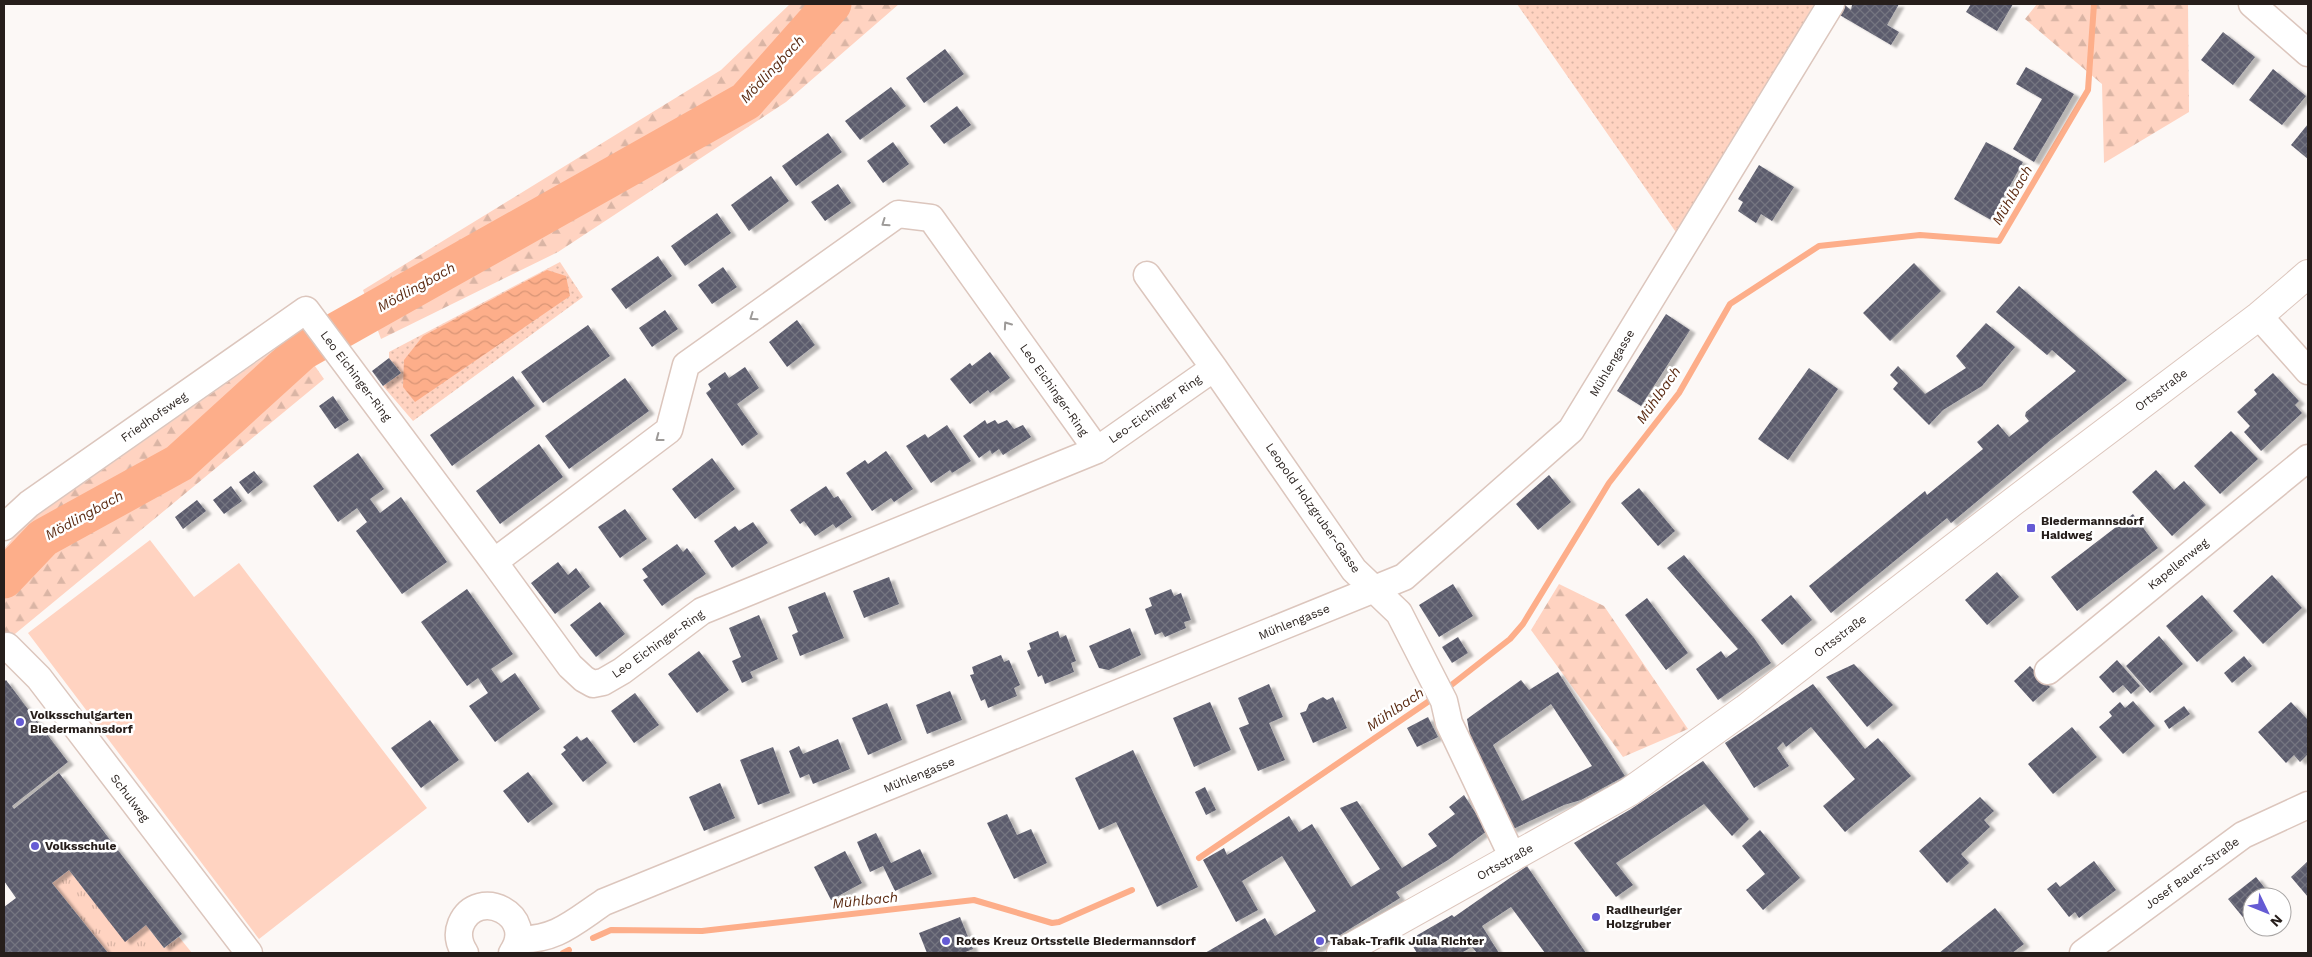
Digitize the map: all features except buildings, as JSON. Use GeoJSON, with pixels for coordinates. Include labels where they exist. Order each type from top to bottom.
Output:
{"type":"FeatureCollection","features":[{"type":"Feature","properties":{"kind":"street","name":"Mühlengasse"},"geometry":{"type":"LineString","coordinates":[[465,953],[459,938],[459,929],[468,913],[477,908],[486,905],[496,906],[506,911],[516,923],[515,946],[554,935],[604,902],[1404,577],[1570,430],[1831,4]]}},
{"type":"Feature","properties":{"kind":"street"},"geometry":{"type":"LineString","coordinates":[[2252,4],[2308,53]]}},
{"type":"Feature","properties":{"kind":"street","name":"Leo Eichinger-Ring"},"geometry":{"type":"LineString","coordinates":[[312,318],[570,666],[584,679],[593,684],[603,682],[622,671],[702,611],[1097,450],[931,218],[898,214],[686,365],[669,430],[494,562]]}},
{"type":"Feature","properties":{"kind":"street","name":"Leopold Holzgruber-Gasse"},"geometry":{"type":"LineString","coordinates":[[1147,274],[1354,570],[1399,613],[1439,693],[1450,723],[1513,858]]}},
{"type":"Feature","properties":{"kind":"street","name":"Ortsstraße"},"geometry":{"type":"LineString","coordinates":[[1341,953],[1629,792],[1737,714],[2259,316],[2308,274]]}},
{"type":"Feature","properties":{"kind":"street"},"geometry":{"type":"LineString","coordinates":[[2259,316],[2308,370]]}},
{"type":"Feature","properties":{"kind":"street","name":"Friedhofsweg"},"geometry":{"type":"LineString","coordinates":[[4,527],[29,504],[312,318]]}},
{"type":"Feature","properties":{"kind":"street","name":"Leo-Eichinger Ring"},"geometry":{"type":"LineString","coordinates":[[1097,450],[1214,368]]}},
{"type":"Feature","properties":{"kind":"street","name":"Kapellenweg"},"geometry":{"type":"LineString","coordinates":[[2048,670],[2308,458]]}},
{"type":"Feature","properties":{"kind":"street","name":"Schulweg"},"geometry":{"type":"LineString","coordinates":[[7,646],[39,678],[248,953]]}},
{"type":"Feature","properties":{"kind":"street","name":"Josef Bauer-Straße"},"geometry":{"type":"LineString","coordinates":[[2083,953],[2243,835],[2308,805]]}},
{"type":"Feature","properties":{"kind":"green space"},"geometry":{"type":"Polygon","coordinates":[[[790,4],[899,4],[786,102],[558,252],[381,339],[363,290],[721,70],[790,4]]]}},
{"type":"Feature","properties":{"kind":"green space"},"geometry":{"type":"Polygon","coordinates":[[[1517,4],[1814,4],[1680,238],[1517,4]]]}},
{"type":"Feature","properties":{"kind":"green space"},"geometry":{"type":"Polygon","coordinates":[[[2037,4],[2188,4],[2189,112],[2104,163],[2102,84],[2025,19],[2037,4]]]}},
{"type":"Feature","properties":{"kind":"green space"},"geometry":{"type":"Polygon","coordinates":[[[560,262],[583,297],[413,421],[383,386],[401,373],[389,358],[389,352],[560,262]]]}},
{"type":"Feature","properties":{"kind":"green space"},"geometry":{"type":"Polygon","coordinates":[[[294,336],[324,379],[10,638],[4,631],[4,549],[25,524],[294,336]]]}},
{"type":"Feature","properties":{"kind":"green space"},"geometry":{"type":"Polygon","coordinates":[[[150,540],[194,597],[239,563],[427,808],[259,939],[28,633],[150,540]]]}},
{"type":"Feature","properties":{"kind":"green space"},"geometry":{"type":"Polygon","coordinates":[[[1559,584],[1604,606],[1688,729],[1623,757],[1531,630],[1559,584]]]}},
{"type":"Feature","properties":{"kind":"green space"},"geometry":{"type":"Polygon","coordinates":[[[69,870],[125,941],[146,925],[164,948],[179,937],[192,953],[108,953],[52,883],[69,870]]]}},
{"type":"Feature","properties":{"kind":"water"},"geometry":{"type":"Polygon","coordinates":[[[547,270],[566,276],[570,296],[415,402],[403,387],[404,360],[423,336],[547,270]]]}},
{"type":"Feature","properties":{"kind":"waterway","name":"Mödlingbach"},"geometry":{"type":"LineString","coordinates":[[4,579],[43,538],[179,463],[302,351],[746,101],[832,4]]}},
{"type":"Feature","properties":{"kind":"waterway","name":"Mühlbach"},"geometry":{"type":"LineString","coordinates":[[1445,690],[1510,639],[1523,624],[1609,483],[1679,393],[1730,304],[1819,246],[1920,235],[1999,241],[2088,90],[2094,4]]}},
{"type":"Feature","properties":{"kind":"waterway","name":"Mühlbach"},"geometry":{"type":"LineString","coordinates":[[1199,858],[1435,697]]}},
{"type":"Feature","properties":{"kind":"waterway","name":"Mühlbach"},"geometry":{"type":"LineString","coordinates":[[593,938],[611,930],[702,931],[974,900],[1052,923],[1059,922],[1132,890]]}},
{"type":"Feature","properties":{"kind":"waterway","name":"Mühlbach"},"geometry":{"type":"LineString","coordinates":[[563,953],[569,950]]}},
{"type":"Feature","properties":{"kind":"place","name":"Biedermannsdorf Haidweg"},"geometry":{"type":"Point","coordinates":[2031,528]}},
{"type":"Feature","properties":{"kind":"place","name":"Volksschulgarten Biedermannsdorf"},"geometry":{"type":"Point","coordinates":[20,722]}},
{"type":"Feature","properties":{"kind":"place","name":"Volksschule"},"geometry":{"type":"Point","coordinates":[35,846]}},
{"type":"Feature","properties":{"kind":"place","name":"Radlheuriger Holzgruber"},"geometry":{"type":"Point","coordinates":[1596,917]}},
{"type":"Feature","properties":{"kind":"place","name":"Rotes Kreuz Ortsstelle Biedermannsdorf"},"geometry":{"type":"Point","coordinates":[946,941]}},
{"type":"Feature","properties":{"kind":"place","name":"Tabak-Trafik Julia Richter"},"geometry":{"type":"Point","coordinates":[1320,941]}}]}
